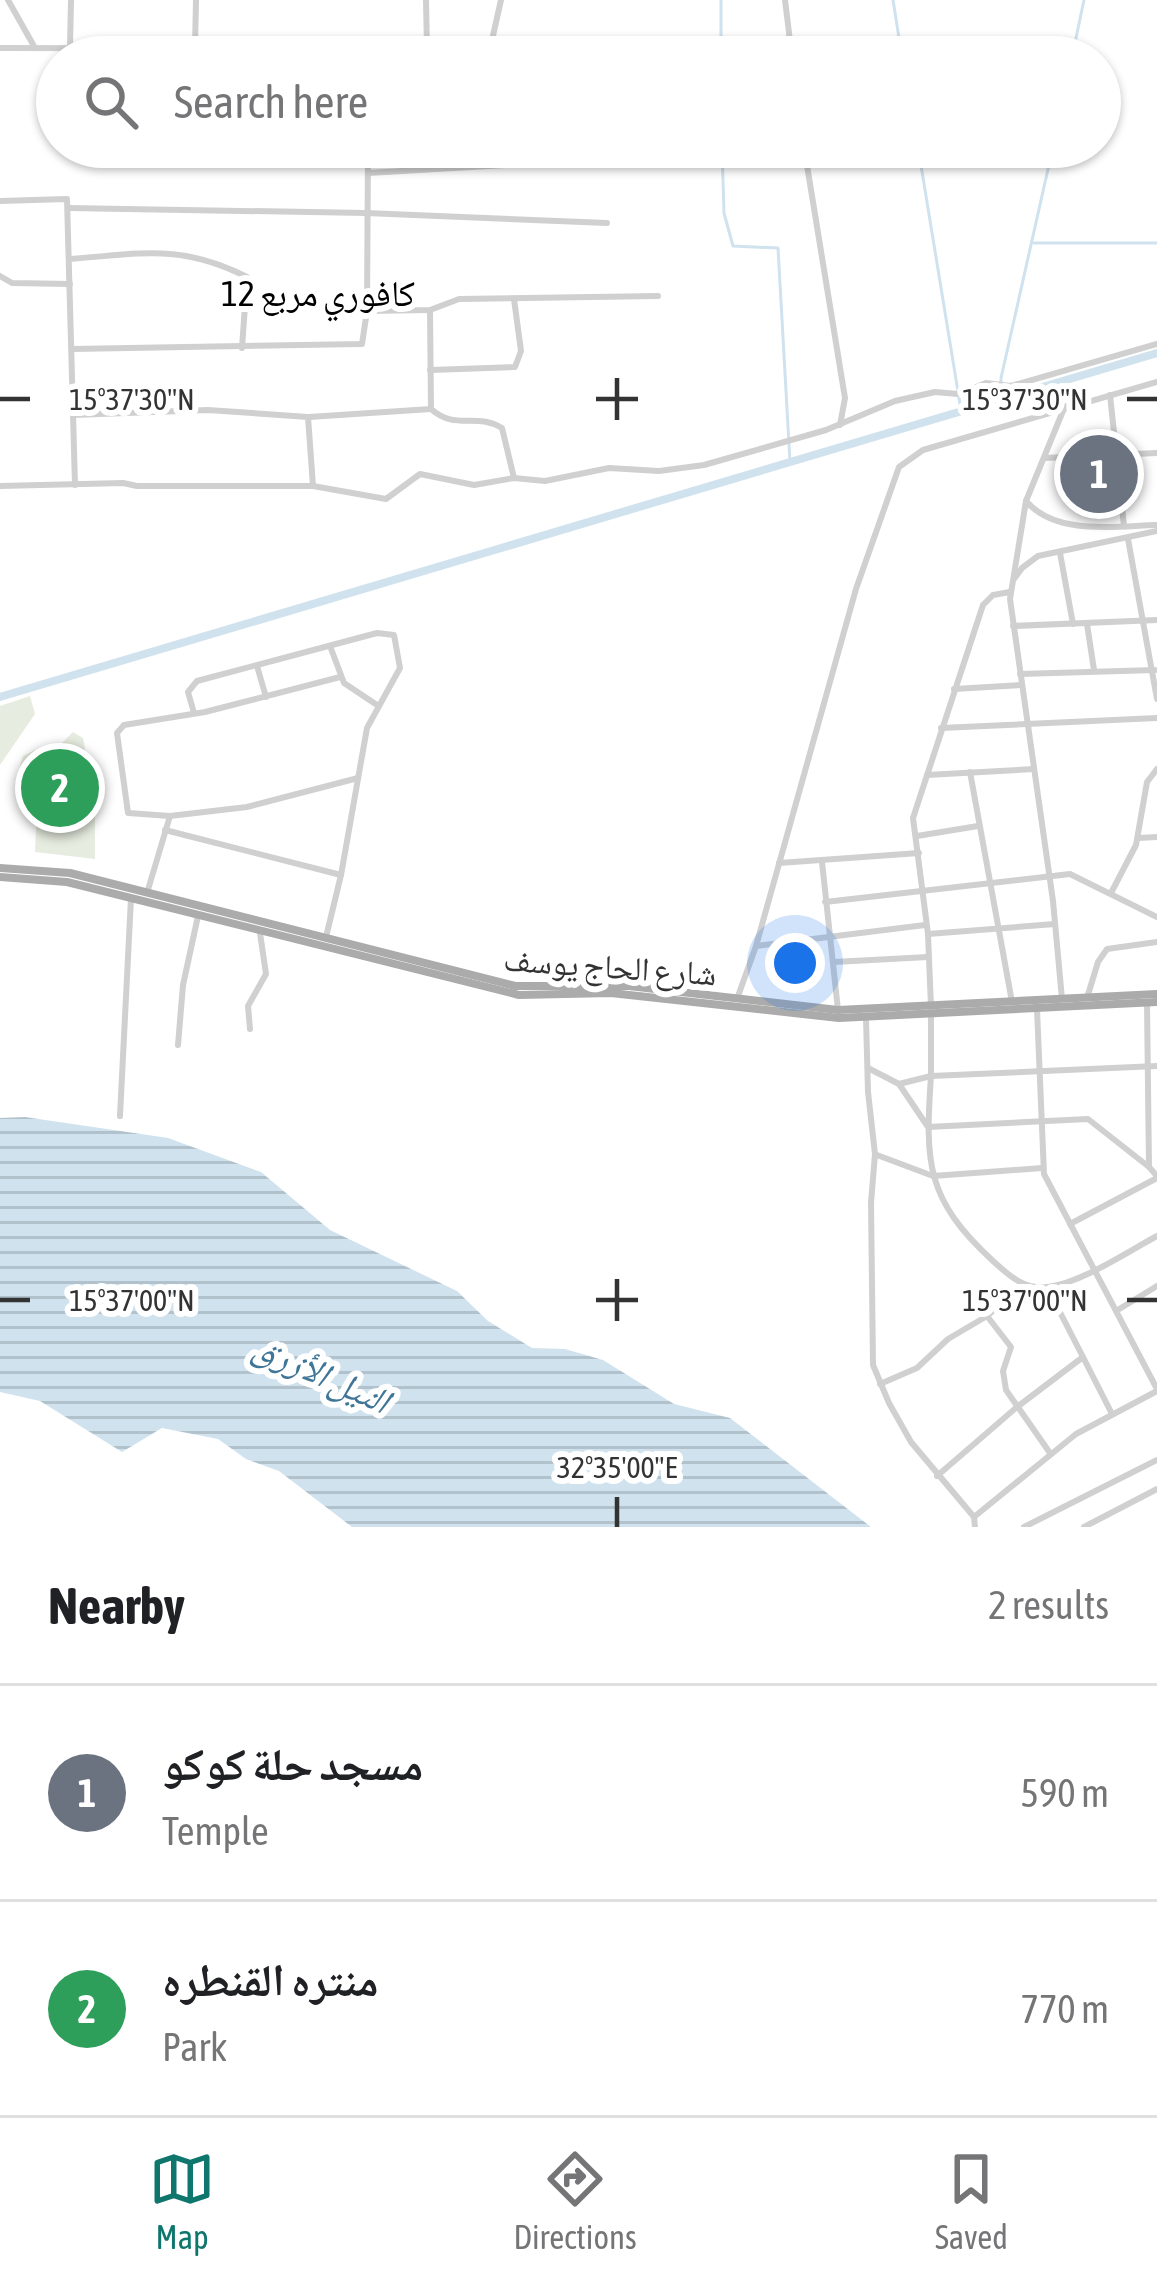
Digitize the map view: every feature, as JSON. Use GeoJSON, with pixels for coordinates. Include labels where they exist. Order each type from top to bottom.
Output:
{"type":"FeatureCollection","features":[{"type":"Feature","properties":{"kind":"main road","name":"شارع الحاج يوسف"},"geometry":{"type":"LineString","coordinates":[[0,872],[70,873],[500,984],[629,986],[838,1010],[1037,1010],[1154,1000]]}},
{"type":"Feature","properties":{"kind":"main road","name":"شارع الحاج يوسف"},"geometry":{"type":"LineString","coordinates":[[0,872],[131,897],[506,993],[611,993],[794,1016],[866,1018],[1012,1002],[1154,1000]]}},
{"type":"Feature","properties":{"kind":"street"},"geometry":{"type":"LineString","coordinates":[[0,48],[35,48],[8,0]]}},
{"type":"Feature","properties":{"kind":"street"},"geometry":{"type":"LineString","coordinates":[[70,36],[71,0]]}},
{"type":"Feature","properties":{"kind":"street"},"geometry":{"type":"LineString","coordinates":[[195,36],[196,0]]}},
{"type":"Feature","properties":{"kind":"street"},"geometry":{"type":"LineString","coordinates":[[426,0],[427,36]]}},
{"type":"Feature","properties":{"kind":"street"},"geometry":{"type":"LineString","coordinates":[[493,36],[501,0]]}},
{"type":"Feature","properties":{"kind":"street"},"geometry":{"type":"LineString","coordinates":[[785,0],[789,36]]}},
{"type":"Feature","properties":{"kind":"street"},"geometry":{"type":"LineString","coordinates":[[71,349],[362,344],[367,311],[367,168]]}},
{"type":"Feature","properties":{"kind":"street"},"geometry":{"type":"LineString","coordinates":[[367,173],[454,168]]}},
{"type":"Feature","properties":{"kind":"street"},"geometry":{"type":"LineString","coordinates":[[807,168],[845,398],[840,425]]}},
{"type":"Feature","properties":{"kind":"street"},"geometry":{"type":"LineString","coordinates":[[0,201],[68,199],[75,485]]}},
{"type":"Feature","properties":{"kind":"street"},"geometry":{"type":"LineString","coordinates":[[68,208],[366,213],[608,224]]}},
{"type":"Feature","properties":{"kind":"street"},"geometry":{"type":"LineString","coordinates":[[69,259],[158,250],[208,259],[247,277],[242,347]]}},
{"type":"Feature","properties":{"kind":"street"},"geometry":{"type":"LineString","coordinates":[[0,276],[12,283],[70,284]]}},
{"type":"Feature","properties":{"kind":"street"},"geometry":{"type":"LineString","coordinates":[[367,311],[430,310],[459,298],[658,296]]}},
{"type":"Feature","properties":{"kind":"street"},"geometry":{"type":"LineString","coordinates":[[430,370],[515,367],[521,351],[514,298]]}},
{"type":"Feature","properties":{"kind":"street"},"geometry":{"type":"LineString","coordinates":[[430,310],[431,409]]}},
{"type":"Feature","properties":{"kind":"street"},"geometry":{"type":"LineString","coordinates":[[0,486],[313,486],[386,499],[420,474],[474,485],[514,478],[545,481],[609,468],[686,468],[840,425],[895,401],[934,392],[958,394],[986,383],[1011,386],[1157,344]]}},
{"type":"Feature","properties":{"kind":"street"},"geometry":{"type":"LineString","coordinates":[[737,999],[856,589],[899,467],[923,449],[1157,382]]}},
{"type":"Feature","properties":{"kind":"street"},"geometry":{"type":"LineString","coordinates":[[1110,395],[1124,526]]}},
{"type":"Feature","properties":{"kind":"street"},"geometry":{"type":"LineString","coordinates":[[1062,999],[1010,590],[1026,501],[1065,406]]}},
{"type":"Feature","properties":{"kind":"street"},"geometry":{"type":"LineString","coordinates":[[73,415],[208,410],[308,417],[431,409],[446,421],[486,420],[502,428],[514,478]]}},
{"type":"Feature","properties":{"kind":"street"},"geometry":{"type":"LineString","coordinates":[[308,417],[313,486]]}},
{"type":"Feature","properties":{"kind":"street"},"geometry":{"type":"LineString","coordinates":[[1044,458],[1157,454]]}},
{"type":"Feature","properties":{"kind":"street"},"geometry":{"type":"LineString","coordinates":[[1026,501],[1049,520],[1157,528]]}},
{"type":"Feature","properties":{"kind":"street"},"geometry":{"type":"LineString","coordinates":[[1157,528],[1030,560],[1010,590],[983,605],[915,806],[931,1011],[928,1127],[933,1176],[951,1217],[1024,1285],[1066,1283],[1155,1237],[1157,1249]]}},
{"type":"Feature","properties":{"kind":"street"},"geometry":{"type":"LineString","coordinates":[[1128,539],[1157,699]]}},
{"type":"Feature","properties":{"kind":"street"},"geometry":{"type":"LineString","coordinates":[[1060,553],[1072,624]]}},
{"type":"Feature","properties":{"kind":"street"},"geometry":{"type":"LineString","coordinates":[[1013,626],[1157,620]]}},
{"type":"Feature","properties":{"kind":"street"},"geometry":{"type":"LineString","coordinates":[[1087,624],[1094,670]]}},
{"type":"Feature","properties":{"kind":"street"},"geometry":{"type":"LineString","coordinates":[[194,713],[190,685],[377,633],[394,635],[400,668],[367,728],[341,875],[324,940]]}},
{"type":"Feature","properties":{"kind":"street"},"geometry":{"type":"LineString","coordinates":[[330,646],[340,677],[378,705]]}},
{"type":"Feature","properties":{"kind":"street"},"geometry":{"type":"LineString","coordinates":[[257,665],[266,697]]}},
{"type":"Feature","properties":{"kind":"street"},"geometry":{"type":"LineString","coordinates":[[1020,674],[1155,670]]}},
{"type":"Feature","properties":{"kind":"street"},"geometry":{"type":"LineString","coordinates":[[340,677],[124,725],[116,733],[128,813],[170,816],[263,804],[358,778]]}},
{"type":"Feature","properties":{"kind":"street"},"geometry":{"type":"LineString","coordinates":[[954,689],[1022,685]]}},
{"type":"Feature","properties":{"kind":"street"},"geometry":{"type":"LineString","coordinates":[[941,728],[1157,718]]}},
{"type":"Feature","properties":{"kind":"street"},"geometry":{"type":"LineString","coordinates":[[927,775],[1034,769]]}},
{"type":"Feature","properties":{"kind":"street"},"geometry":{"type":"LineString","coordinates":[[1112,893],[1138,838],[1147,782],[1157,770]]}},
{"type":"Feature","properties":{"kind":"street"},"geometry":{"type":"LineString","coordinates":[[970,772],[1012,1002]]}},
{"type":"Feature","properties":{"kind":"street"},"geometry":{"type":"LineString","coordinates":[[147,893],[170,816]]}},
{"type":"Feature","properties":{"kind":"street"},"geometry":{"type":"LineString","coordinates":[[917,836],[978,826]]}},
{"type":"Feature","properties":{"kind":"street"},"geometry":{"type":"LineString","coordinates":[[166,830],[341,875]]}},
{"type":"Feature","properties":{"kind":"street"},"geometry":{"type":"LineString","coordinates":[[1138,838],[1157,837]]}},
{"type":"Feature","properties":{"kind":"street"},"geometry":{"type":"LineString","coordinates":[[779,863],[920,853]]}},
{"type":"Feature","properties":{"kind":"street"},"geometry":{"type":"LineString","coordinates":[[822,862],[838,1010]]}},
{"type":"Feature","properties":{"kind":"street"},"geometry":{"type":"LineString","coordinates":[[824,902],[1070,874],[1157,917]]}},
{"type":"Feature","properties":{"kind":"street"},"geometry":{"type":"LineString","coordinates":[[120,1116],[131,897]]}},
{"type":"Feature","properties":{"kind":"street"},"geometry":{"type":"LineString","coordinates":[[178,1045],[183,985],[197,916]]}},
{"type":"Feature","properties":{"kind":"street"},"geometry":{"type":"LineString","coordinates":[[756,946],[827,936],[1055,924]]}},
{"type":"Feature","properties":{"kind":"street"},"geometry":{"type":"LineString","coordinates":[[250,1029],[248,1006],[266,974],[260,933]]}},
{"type":"Feature","properties":{"kind":"street"},"geometry":{"type":"LineString","coordinates":[[1087,998],[1098,962],[1107,950],[1157,942]]}},
{"type":"Feature","properties":{"kind":"street"},"geometry":{"type":"LineString","coordinates":[[834,962],[928,957]]}},
{"type":"Feature","properties":{"kind":"street"},"geometry":{"type":"LineString","coordinates":[[1149,1167],[1154,1000]]}},
{"type":"Feature","properties":{"kind":"street"},"geometry":{"type":"LineString","coordinates":[[974,1517],[1050,1454],[1157,1390],[1042,1168],[1037,1010]]}},
{"type":"Feature","properties":{"kind":"street"},"geometry":{"type":"LineString","coordinates":[[866,1018],[875,1154],[873,1356],[880,1384],[900,1424],[974,1517],[975,1527]]}},
{"type":"Feature","properties":{"kind":"street"},"geometry":{"type":"LineString","coordinates":[[899,1084],[931,1076],[1153,1066]]}},
{"type":"Feature","properties":{"kind":"street"},"geometry":{"type":"LineString","coordinates":[[866,1068],[899,1084],[928,1127]]}},
{"type":"Feature","properties":{"kind":"street"},"geometry":{"type":"LineString","coordinates":[[928,1127],[1042,1119],[1094,1121],[1157,1177],[1069,1224]]}},
{"type":"Feature","properties":{"kind":"street"},"geometry":{"type":"LineString","coordinates":[[875,1154],[933,1176],[1042,1168]]}},
{"type":"Feature","properties":{"kind":"street"},"geometry":{"type":"LineString","coordinates":[[880,1384],[917,1367],[1024,1285]]}},
{"type":"Feature","properties":{"kind":"street"},"geometry":{"type":"LineString","coordinates":[[1116,1310],[1157,1286]]}},
{"type":"Feature","properties":{"kind":"street"},"geometry":{"type":"LineString","coordinates":[[1047,1287],[1112,1414]]}},
{"type":"Feature","properties":{"kind":"street"},"geometry":{"type":"LineString","coordinates":[[987,1316],[1010,1343],[1004,1382],[1050,1454]]}},
{"type":"Feature","properties":{"kind":"street"},"geometry":{"type":"LineString","coordinates":[[937,1476],[1083,1357]]}},
{"type":"Feature","properties":{"kind":"street"},"geometry":{"type":"LineString","coordinates":[[1024,1527],[1154,1461],[1157,1473]]}},
{"type":"Feature","properties":{"kind":"street"},"geometry":{"type":"LineString","coordinates":[[1090,1526],[1157,1490]]}},
{"type":"Feature","properties":{"kind":"shaded area"},"geometry":{"type":"Polygon","coordinates":[[[30,696],[35,714],[0,765],[0,706],[30,696]]]}},
{"type":"Feature","properties":{"kind":"shaded area"},"geometry":{"type":"Polygon","coordinates":[[[73,732],[83,738],[95,807],[95,859],[35,852],[37,807],[19,770],[23,756],[56,749],[73,732]]]}},
{"type":"Feature","properties":{"kind":"water","name":"النيل الأزرق"},"geometry":{"type":"Polygon","coordinates":[[[25,1117],[168,1138],[261,1172],[330,1230],[457,1291],[488,1321],[532,1348],[565,1349],[603,1360],[674,1404],[730,1418],[871,1527],[352,1527],[279,1471],[246,1459],[218,1439],[162,1428],[122,1452],[40,1401],[0,1392],[0,1118],[25,1117]]]}},
{"type":"Feature","properties":{"kind":"waterway"},"geometry":{"type":"LineString","coordinates":[[721,0],[721,36]]}},
{"type":"Feature","properties":{"kind":"waterway"},"geometry":{"type":"LineString","coordinates":[[893,0],[899,36]]}},
{"type":"Feature","properties":{"kind":"waterway"},"geometry":{"type":"LineString","coordinates":[[1076,36],[1084,0]]}},
{"type":"Feature","properties":{"kind":"waterway"},"geometry":{"type":"LineString","coordinates":[[723,168],[724,213],[733,246],[778,248],[790,462]]}},
{"type":"Feature","properties":{"kind":"waterway"},"geometry":{"type":"LineString","coordinates":[[921,168],[961,410]]}},
{"type":"Feature","properties":{"kind":"waterway"},"geometry":{"type":"LineString","coordinates":[[1001,398],[1001,378],[1048,168]]}},
{"type":"Feature","properties":{"kind":"waterway"},"geometry":{"type":"LineString","coordinates":[[1034,243],[1157,243]]}},
{"type":"Feature","properties":{"kind":"waterway"},"geometry":{"type":"LineString","coordinates":[[0,697],[1157,353]]}},
{"type":"Feature","properties":{"kind":"place","name":"مسجد حلة كوكو"},"geometry":{"type":"Point","coordinates":[1099,474]}},
{"type":"Feature","properties":{"kind":"place","name":"منتره القنطره"},"geometry":{"type":"Point","coordinates":[60,788]}},
{"type":"Feature","properties":{"kind":"district","name":"كافوري مربع 12"},"geometry":{"type":"Point","coordinates":[318,293]}}]}
